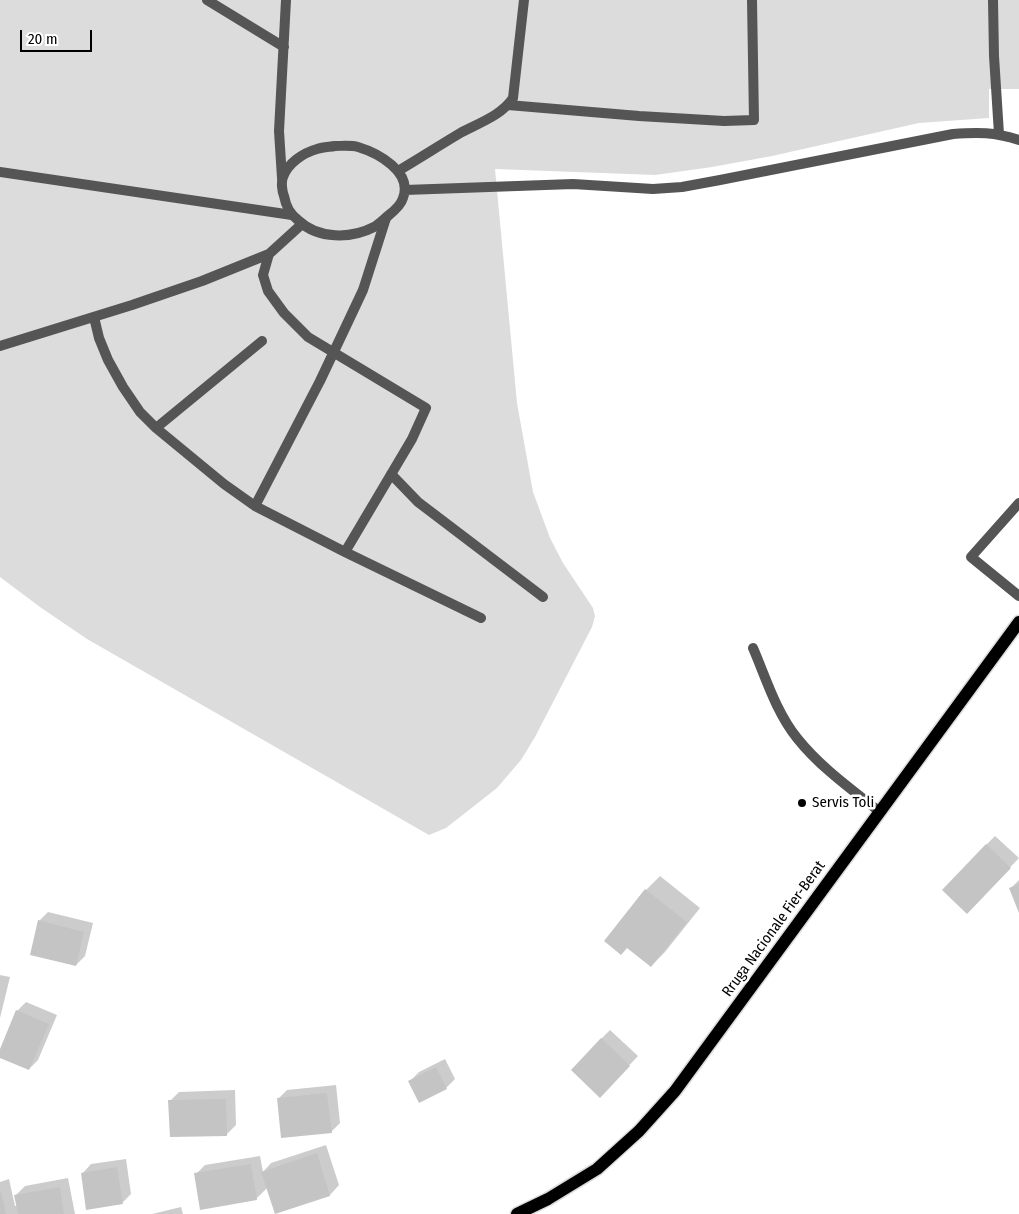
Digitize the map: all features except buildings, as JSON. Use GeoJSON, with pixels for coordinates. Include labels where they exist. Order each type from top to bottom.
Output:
{"type":"FeatureCollection","features":[{"type":"Feature","properties":{"kind":"main road","name":"Rruga Nacionale Fier-Berat"},"geometry":{"type":"LineString","coordinates":[[517,1214],[548,1200],[597,1168],[639,1131],[681,1084],[1019,622]]}},
{"type":"Feature","properties":{"kind":"street"},"geometry":{"type":"LineString","coordinates":[[207,0],[284,47]]}},
{"type":"Feature","properties":{"kind":"street"},"geometry":{"type":"LineString","coordinates":[[282,178],[291,164],[316,149],[356,146],[374,152],[388,161],[403,180],[405,190],[403,198],[396,209],[386,218],[374,227],[348,235],[330,235],[317,232],[302,224],[292,215],[286,205],[282,191],[279,132],[286,0]]}},
{"type":"Feature","properties":{"kind":"street"},"geometry":{"type":"LineString","coordinates":[[398,172],[508,105],[513,98],[524,0]]}},
{"type":"Feature","properties":{"kind":"street"},"geometry":{"type":"LineString","coordinates":[[508,105],[715,120],[754,120],[752,0]]}},
{"type":"Feature","properties":{"kind":"street"},"geometry":{"type":"LineString","coordinates":[[993,0],[994,56],[999,134]]}},
{"type":"Feature","properties":{"kind":"street"},"geometry":{"type":"LineString","coordinates":[[405,190],[573,184],[653,189],[682,187],[953,134],[976,132],[999,134],[1019,140]]}},
{"type":"Feature","properties":{"kind":"street"},"geometry":{"type":"LineString","coordinates":[[0,172],[292,215]]}},
{"type":"Feature","properties":{"kind":"street"},"geometry":{"type":"LineString","coordinates":[[255,506],[363,290],[386,218]]}},
{"type":"Feature","properties":{"kind":"street"},"geometry":{"type":"LineString","coordinates":[[0,346],[202,281],[269,254],[302,224]]}},
{"type":"Feature","properties":{"kind":"street"},"geometry":{"type":"LineString","coordinates":[[269,254],[263,275],[268,291],[284,313],[308,337],[426,408],[412,439],[346,552]]}},
{"type":"Feature","properties":{"kind":"street"},"geometry":{"type":"LineString","coordinates":[[94,316],[99,338],[108,360],[140,412],[156,428],[224,484],[255,506],[481,618]]}},
{"type":"Feature","properties":{"kind":"street"},"geometry":{"type":"LineString","coordinates":[[156,428],[262,341]]}},
{"type":"Feature","properties":{"kind":"street"},"geometry":{"type":"LineString","coordinates":[[392,474],[418,502],[543,597]]}},
{"type":"Feature","properties":{"kind":"street"},"geometry":{"type":"LineString","coordinates":[[1019,503],[971,557],[1019,596]]}},
{"type":"Feature","properties":{"kind":"street"},"geometry":{"type":"LineString","coordinates":[[753,648],[778,708],[797,737],[828,770],[880,812]]}},
{"type":"Feature","properties":{"kind":"shaded area"},"geometry":{"type":"Polygon","coordinates":[[[0,0],[1019,0],[1019,89],[989,89],[989,118],[919,123],[772,156],[712,167],[655,175],[495,169],[517,403],[533,492],[550,538],[563,563],[593,608],[595,616],[592,627],[535,737],[521,760],[497,788],[446,828],[429,835],[87,639],[0,577],[0,0]]]}},
{"type":"Feature","properties":{"kind":"place","name":"Servis Toli"},"geometry":{"type":"Point","coordinates":[802,803]}}]}
